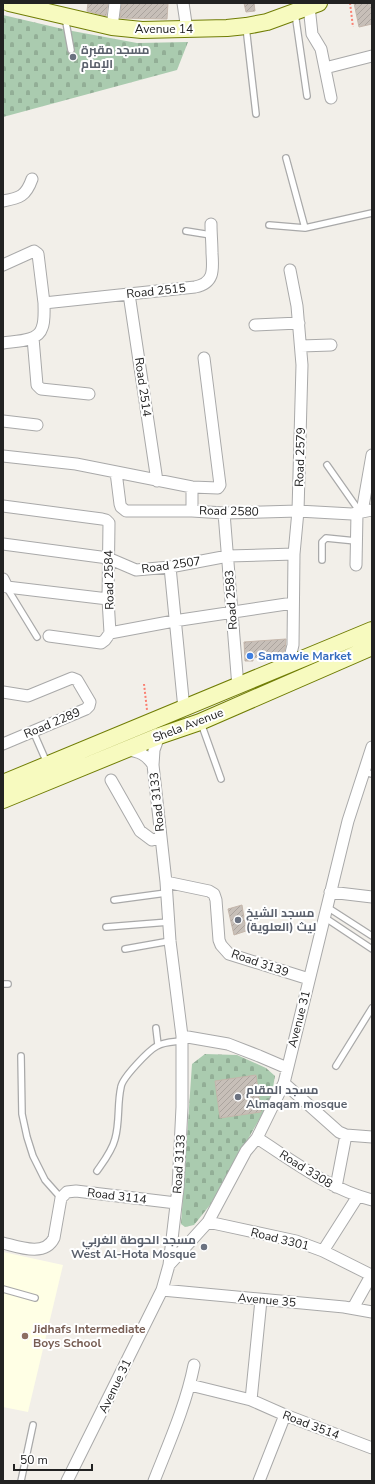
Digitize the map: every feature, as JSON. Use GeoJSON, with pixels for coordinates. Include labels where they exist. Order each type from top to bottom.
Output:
{"type":"FeatureCollection","features":[{"type":"Feature","properties":{"kind":"main road","name":"Avenue 14"},"geometry":{"type":"LineString","coordinates":[[9,3],[49,11],[65,17],[112,27],[142,30],[187,30],[246,26],[267,22],[305,6]]}},
{"type":"Feature","properties":{"kind":"main road","name":"Shela Avenue"},"geometry":{"type":"LineString","coordinates":[[3,783],[149,724],[372,630]]}},
{"type":"Feature","properties":{"kind":"main road","name":"Shela Avenue"},"geometry":{"type":"LineString","coordinates":[[3,800],[159,736],[200,722],[372,647]]}},
{"type":"Feature","properties":{"kind":"street"},"geometry":{"type":"LineString","coordinates":[[112,27],[116,3]]}},
{"type":"Feature","properties":{"kind":"street"},"geometry":{"type":"LineString","coordinates":[[183,3],[187,30]]}},
{"type":"Feature","properties":{"kind":"street"},"geometry":{"type":"LineString","coordinates":[[305,6],[313,37],[320,46],[331,98]]}},
{"type":"Feature","properties":{"kind":"street"},"geometry":{"type":"LineString","coordinates":[[325,68],[372,56]]}},
{"type":"Feature","properties":{"kind":"street"},"geometry":{"type":"LineString","coordinates":[[3,200],[24,195],[29,189],[32,179]]}},
{"type":"Feature","properties":{"kind":"street","name":"Road 2515"},"geometry":{"type":"LineString","coordinates":[[44,303],[195,287],[204,284],[213,271],[211,230]]}},
{"type":"Feature","properties":{"kind":"street"},"geometry":{"type":"LineString","coordinates":[[3,265],[34,251],[36,252],[38,254],[44,303],[43,327],[40,332],[33,338],[3,343]]}},
{"type":"Feature","properties":{"kind":"street","name":"Road 2579"},"geometry":{"type":"LineString","coordinates":[[282,668],[290,657],[293,645],[294,554],[298,511],[302,365],[297,306],[290,270]]}},
{"type":"Feature","properties":{"kind":"street","name":"Road 2514"},"geometry":{"type":"LineString","coordinates":[[129,294],[157,481]]}},
{"type":"Feature","properties":{"kind":"street"},"geometry":{"type":"LineString","coordinates":[[255,325],[299,323]]}},
{"type":"Feature","properties":{"kind":"street"},"geometry":{"type":"LineString","coordinates":[[33,338],[37,385],[41,389],[89,394]]}},
{"type":"Feature","properties":{"kind":"street"},"geometry":{"type":"LineString","coordinates":[[301,346],[331,345]]}},
{"type":"Feature","properties":{"kind":"street"},"geometry":{"type":"LineString","coordinates":[[3,456],[76,464],[192,487],[218,488],[220,485],[204,358]]}},
{"type":"Feature","properties":{"kind":"street"},"geometry":{"type":"LineString","coordinates":[[3,421],[37,425]]}},
{"type":"Feature","properties":{"kind":"street"},"geometry":{"type":"LineString","coordinates":[[356,565],[356,541],[363,512],[372,455]]}},
{"type":"Feature","properties":{"kind":"street","name":"Road 2580"},"geometry":{"type":"LineString","coordinates":[[116,472],[120,504],[124,509],[129,511],[192,510],[224,513],[298,511],[346,514],[363,512]]}},
{"type":"Feature","properties":{"kind":"street"},"geometry":{"type":"LineString","coordinates":[[192,487],[192,510]]}},
{"type":"Feature","properties":{"kind":"street","name":"Road 2584"},"geometry":{"type":"LineString","coordinates":[[3,506],[106,520],[110,528],[108,558],[110,633]]}},
{"type":"Feature","properties":{"kind":"street","name":"Road 2583"},"geometry":{"type":"LineString","coordinates":[[224,513],[238,687]]}},
{"type":"Feature","properties":{"kind":"street","name":"Road 2507"},"geometry":{"type":"LineString","coordinates":[[3,544],[108,558],[136,570],[170,567],[228,556],[294,554]]}},
{"type":"Feature","properties":{"kind":"street"},"geometry":{"type":"LineString","coordinates":[[170,567],[174,621],[184,709]]}},
{"type":"Feature","properties":{"kind":"street"},"geometry":{"type":"LineString","coordinates":[[5,583],[108,599]]}},
{"type":"Feature","properties":{"kind":"street"},"geometry":{"type":"LineString","coordinates":[[49,636],[101,643],[110,633],[174,621],[293,603]]}},
{"type":"Feature","properties":{"kind":"street"},"geometry":{"type":"LineString","coordinates":[[293,645],[301,651],[312,655]]}},
{"type":"Feature","properties":{"kind":"street","name":"Road 2289"},"geometry":{"type":"LineString","coordinates":[[3,692],[28,696],[70,678],[77,680],[89,700],[89,706],[3,744]]}},
{"type":"Feature","properties":{"kind":"street","name":"Road 3133"},"geometry":{"type":"LineString","coordinates":[[159,736],[154,750],[153,765],[166,887],[170,941],[182,1039],[182,1107],[176,1203],[169,1265],[162,1290]]}},
{"type":"Feature","properties":{"kind":"street","name":"Avenue 31"},"geometry":{"type":"LineString","coordinates":[[169,1265],[208,1222],[246,1151],[256,1138],[284,1083],[348,821],[368,773],[372,747]]}},
{"type":"Feature","properties":{"kind":"street","name":"Road 3133"},"geometry":{"type":"LineString","coordinates":[[127,750],[144,754],[153,765]]}},
{"type":"Feature","properties":{"kind":"street","name":"Road 3133"},"geometry":{"type":"LineString","coordinates":[[111,780],[140,831],[152,840],[160,838]]}},
{"type":"Feature","properties":{"kind":"street","name":"Road 3139"},"geometry":{"type":"LineString","coordinates":[[166,887],[209,891],[214,894],[216,900],[219,940],[221,945],[229,954],[309,979]]}},
{"type":"Feature","properties":{"kind":"street"},"geometry":{"type":"LineString","coordinates":[[330,892],[372,896]]}},
{"type":"Feature","properties":{"kind":"street"},"geometry":{"type":"LineString","coordinates":[[182,1039],[228,1044],[287,1068]]}},
{"type":"Feature","properties":{"kind":"street"},"geometry":{"type":"LineString","coordinates":[[284,1083],[331,1127],[346,1135],[372,1138]]}},
{"type":"Feature","properties":{"kind":"street"},"geometry":{"type":"LineString","coordinates":[[336,1187],[346,1135]]}},
{"type":"Feature","properties":{"kind":"street","name":"Road 3308"},"geometry":{"type":"LineString","coordinates":[[256,1138],[336,1187],[372,1200]]}},
{"type":"Feature","properties":{"kind":"street","name":"Road 3114"},"geometry":{"type":"LineString","coordinates":[[61,1198],[68,1192],[76,1191],[176,1203]]}},
{"type":"Feature","properties":{"kind":"street"},"geometry":{"type":"LineString","coordinates":[[323,1251],[358,1196]]}},
{"type":"Feature","properties":{"kind":"street"},"geometry":{"type":"LineString","coordinates":[[3,1243],[36,1250],[45,1248],[52,1244],[61,1198]]}},
{"type":"Feature","properties":{"kind":"street","name":"Road 3301"},"geometry":{"type":"LineString","coordinates":[[208,1222],[296,1241],[323,1251],[372,1275]]}},
{"type":"Feature","properties":{"kind":"street"},"geometry":{"type":"LineString","coordinates":[[353,1308],[372,1275]]}},
{"type":"Feature","properties":{"kind":"street","name":"Avenue 31"},"geometry":{"type":"LineString","coordinates":[[67,1481],[162,1290]]}},
{"type":"Feature","properties":{"kind":"street","name":"Avenue 35"},"geometry":{"type":"LineString","coordinates":[[162,1290],[353,1308],[372,1312]]}},
{"type":"Feature","properties":{"kind":"street"},"geometry":{"type":"LineString","coordinates":[[251,1400],[261,1300]]}},
{"type":"Feature","properties":{"kind":"street"},"geometry":{"type":"LineString","coordinates":[[154,1481],[190,1385],[194,1365]]}},
{"type":"Feature","properties":{"kind":"street","name":"Road 3514"},"geometry":{"type":"LineString","coordinates":[[190,1385],[251,1400],[285,1415],[372,1448]]}},
{"type":"Feature","properties":{"kind":"street"},"geometry":{"type":"LineString","coordinates":[[259,1481],[285,1415]]}},
{"type":"Feature","properties":{"kind":"lane"},"geometry":{"type":"LineString","coordinates":[[305,6],[307,96]]}},
{"type":"Feature","properties":{"kind":"lane"},"geometry":{"type":"LineString","coordinates":[[65,17],[71,50]]}},
{"type":"Feature","properties":{"kind":"lane"},"geometry":{"type":"LineString","coordinates":[[246,26],[256,114]]}},
{"type":"Feature","properties":{"kind":"lane"},"geometry":{"type":"LineString","coordinates":[[286,158],[305,228]]}},
{"type":"Feature","properties":{"kind":"lane"},"geometry":{"type":"LineString","coordinates":[[269,225],[305,228],[372,213]]}},
{"type":"Feature","properties":{"kind":"lane"},"geometry":{"type":"LineString","coordinates":[[186,231],[211,230]]}},
{"type":"Feature","properties":{"kind":"lane"},"geometry":{"type":"LineString","coordinates":[[327,465],[363,512]]}},
{"type":"Feature","properties":{"kind":"lane"},"geometry":{"type":"LineString","coordinates":[[322,560],[322,542],[326,538],[356,541]]}},
{"type":"Feature","properties":{"kind":"lane"},"geometry":{"type":"LineString","coordinates":[[5,583],[37,637]]}},
{"type":"Feature","properties":{"kind":"lane"},"geometry":{"type":"LineString","coordinates":[[200,722],[220,779]]}},
{"type":"Feature","properties":{"kind":"lane"},"geometry":{"type":"LineString","coordinates":[[33,731],[48,765]]}},
{"type":"Feature","properties":{"kind":"lane"},"geometry":{"type":"LineString","coordinates":[[114,900],[166,887]]}},
{"type":"Feature","properties":{"kind":"lane"},"geometry":{"type":"LineString","coordinates":[[325,912],[372,936]]}},
{"type":"Feature","properties":{"kind":"lane"},"geometry":{"type":"LineString","coordinates":[[325,912],[372,949]]}},
{"type":"Feature","properties":{"kind":"lane"},"geometry":{"type":"LineString","coordinates":[[106,927],[169,922]]}},
{"type":"Feature","properties":{"kind":"lane"},"geometry":{"type":"LineString","coordinates":[[125,949],[170,941]]}},
{"type":"Feature","properties":{"kind":"lane"},"geometry":{"type":"LineString","coordinates":[[336,1066],[372,1008]]}},
{"type":"Feature","properties":{"kind":"lane"},"geometry":{"type":"LineString","coordinates":[[156,1028],[158,1046]]}},
{"type":"Feature","properties":{"kind":"lane"},"geometry":{"type":"LineString","coordinates":[[97,1171],[115,1140],[118,1126],[122,1082],[128,1074],[158,1046],[182,1039]]}},
{"type":"Feature","properties":{"kind":"lane"},"geometry":{"type":"LineString","coordinates":[[21,1056],[22,1114],[27,1137],[33,1156],[45,1180],[61,1198]]}},
{"type":"Feature","properties":{"kind":"lane"},"geometry":{"type":"LineString","coordinates":[[3,1289],[35,1298]]}},
{"type":"Feature","properties":{"kind":"lane"},"geometry":{"type":"LineString","coordinates":[[21,1481],[33,1425]]}},
{"type":"Feature","properties":{"kind":"path"},"geometry":{"type":"LineString","coordinates":[[350,3],[353,28]]}},
{"type":"Feature","properties":{"kind":"path"},"geometry":{"type":"LineString","coordinates":[[144,684],[149,724]]}},
{"type":"Feature","properties":{"kind":"shaded area","name":"Jidhafs Intermediate Boys School"},"geometry":{"type":"Polygon","coordinates":[[[3,1252],[63,1265],[28,1412],[3,1407],[3,1252]]]}},
{"type":"Feature","properties":{"kind":"green space"},"geometry":{"type":"Polygon","coordinates":[[[3,15],[67,30],[137,43],[188,42],[177,70],[3,117],[3,15]]]}},
{"type":"Feature","properties":{"kind":"green space"},"geometry":{"type":"Polygon","coordinates":[[[205,1054],[237,1055],[266,1068],[275,1076],[271,1099],[210,1205],[194,1225],[185,1227],[181,1224],[192,1064],[205,1054]]]}},
{"type":"Feature","properties":{"kind":"building"},"geometry":{"type":"Polygon","coordinates":[[[88,3],[108,3],[106,16],[87,11],[88,3]]]}},
{"type":"Feature","properties":{"kind":"building"},"geometry":{"type":"Polygon","coordinates":[[[122,3],[168,3],[167,19],[120,18],[122,3]]]}},
{"type":"Feature","properties":{"kind":"building"},"geometry":{"type":"Polygon","coordinates":[[[244,3],[254,3],[255,11],[246,12],[244,3]]]}},
{"type":"Feature","properties":{"kind":"building"},"geometry":{"type":"Polygon","coordinates":[[[354,3],[372,3],[372,24],[359,27],[354,3]]]}},
{"type":"Feature","properties":{"kind":"building"},"geometry":{"type":"Polygon","coordinates":[[[286,639],[285,650],[282,654],[259,655],[260,657],[253,658],[253,661],[245,661],[244,642],[286,639]]]}},
{"type":"Feature","properties":{"kind":"building","name":"مسجد الشيخ ليث (العلوية)"},"geometry":{"type":"Polygon","coordinates":[[[242,905],[246,931],[234,935],[228,909],[242,905]]]}},
{"type":"Feature","properties":{"kind":"building","name":"مسجد المقام Almaqam mosque"},"geometry":{"type":"Polygon","coordinates":[[[256,1075],[261,1112],[220,1118],[215,1081],[256,1075]]]}},
{"type":"Feature","properties":{"kind":"place","name":"مسجد مقبرة الإمام"},"geometry":{"type":"Point","coordinates":[73,57]}},
{"type":"Feature","properties":{"kind":"place","name":"Samawie Market"},"geometry":{"type":"Point","coordinates":[250,656]}},
{"type":"Feature","properties":{"kind":"place","name":"مسجد الشيخ ليث (العلوية)"},"geometry":{"type":"Point","coordinates":[238,920]}},
{"type":"Feature","properties":{"kind":"place","name":"مسجد المقام Almaqam mosque"},"geometry":{"type":"Point","coordinates":[238,1097]}},
{"type":"Feature","properties":{"kind":"place","name":"مسجد الحوطة الغربي West Al-Hota Mosque"},"geometry":{"type":"Point","coordinates":[204,1247]}},
{"type":"Feature","properties":{"kind":"place","name":"Jidhafs Intermediate Boys School"},"geometry":{"type":"Point","coordinates":[25,1336]}}]}
